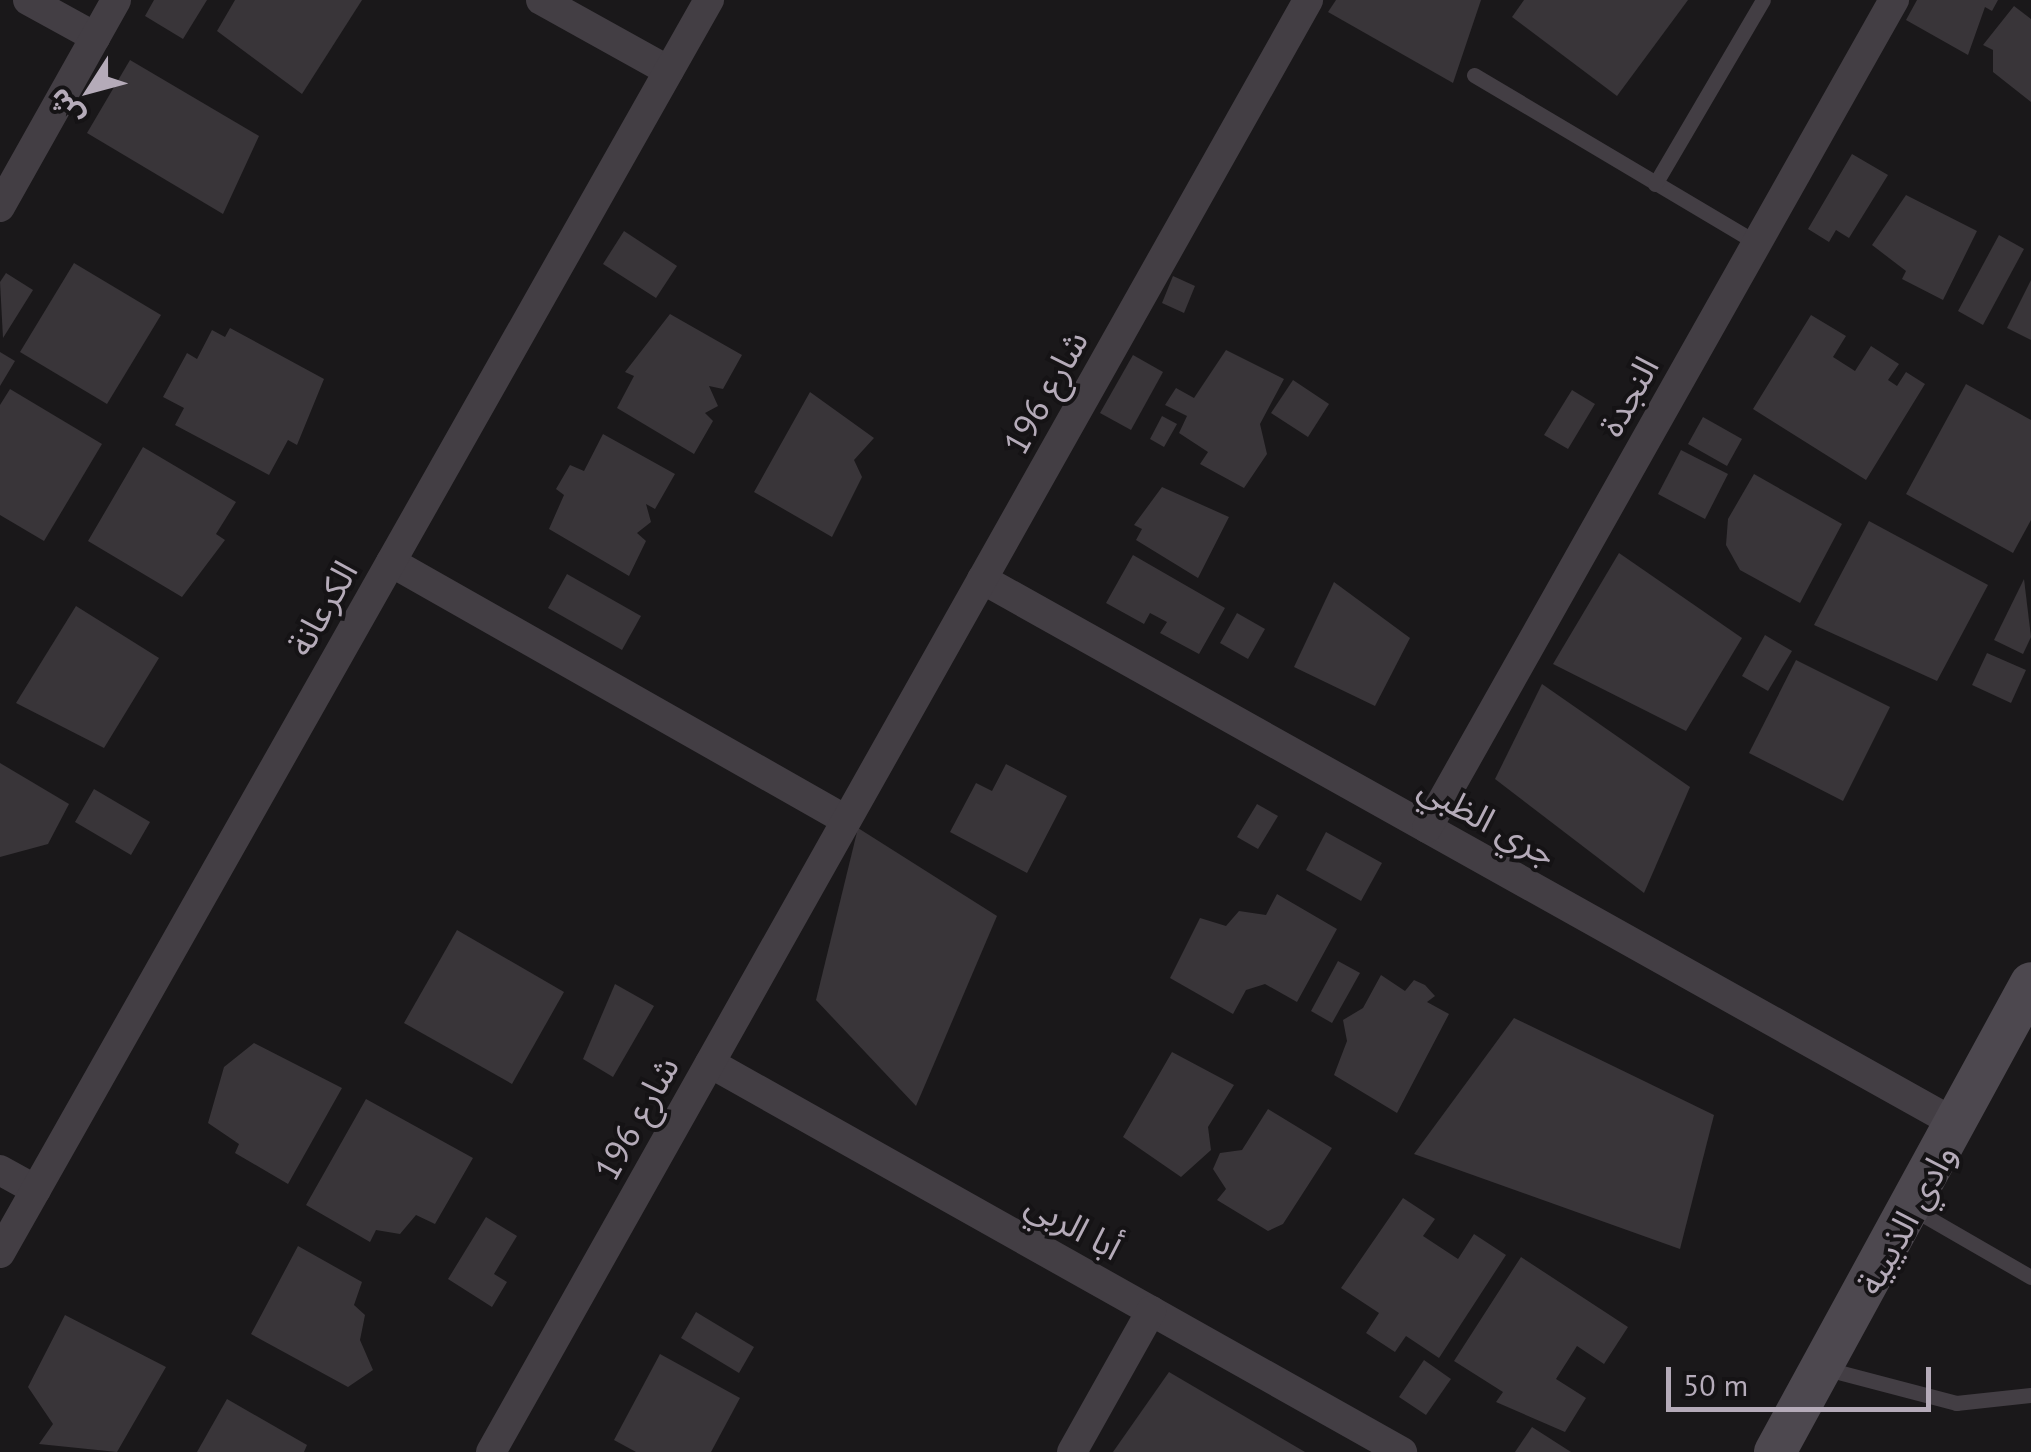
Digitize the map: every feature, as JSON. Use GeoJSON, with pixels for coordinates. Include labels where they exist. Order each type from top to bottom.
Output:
{"type":"FeatureCollection","features":[{"type":"Feature","properties":{"kind":"street"},"geometry":{"type":"LineString","coordinates":[[28,0],[96,37]]}},
{"type":"Feature","properties":{"kind":"street"},"geometry":{"type":"LineString","coordinates":[[0,207],[116,0]]}},
{"type":"Feature","properties":{"kind":"street"},"geometry":{"type":"LineString","coordinates":[[541,0],[669,71]]}},
{"type":"Feature","properties":{"kind":"street","name":"الكرعانة"},"geometry":{"type":"LineString","coordinates":[[0,1253],[709,0]]}},
{"type":"Feature","properties":{"kind":"street","name":"شارع 196"},"geometry":{"type":"LineString","coordinates":[[491,1452],[1308,0]]}},
{"type":"Feature","properties":{"kind":"street","name":"النجدة"},"geometry":{"type":"LineString","coordinates":[[1427,828],[1894,0]]}},
{"type":"Feature","properties":{"kind":"street"},"geometry":{"type":"LineString","coordinates":[[391,562],[846,820]]}},
{"type":"Feature","properties":{"kind":"street","name":"جري الظبي"},"geometry":{"type":"LineString","coordinates":[[982,579],[1958,1125]]}},
{"type":"Feature","properties":{"kind":"street","name":"وادي الذيبية"},"geometry":{"type":"LineString","coordinates":[[1776,1452],[2029,995]]}},
{"type":"Feature","properties":{"kind":"street","name":"أبا الربي"},"geometry":{"type":"LineString","coordinates":[[710,1063],[1402,1452]]}},
{"type":"Feature","properties":{"kind":"street"},"geometry":{"type":"LineString","coordinates":[[0,1170],[36,1190]]}},
{"type":"Feature","properties":{"kind":"street"},"geometry":{"type":"LineString","coordinates":[[1072,1452],[1151,1311]]}},
{"type":"Feature","properties":{"kind":"lane"},"geometry":{"type":"LineString","coordinates":[[1655,184],[1764,0]]}},
{"type":"Feature","properties":{"kind":"lane"},"geometry":{"type":"LineString","coordinates":[[1474,76],[1757,243]]}},
{"type":"Feature","properties":{"kind":"lane"},"geometry":{"type":"LineString","coordinates":[[1913,1209],[2031,1277]]}},
{"type":"Feature","properties":{"kind":"lane"},"geometry":{"type":"LineString","coordinates":[[1823,1368],[1956,1402],[2031,1395]]}},
{"type":"Feature","properties":{"kind":"building"},"geometry":{"type":"Polygon","coordinates":[[[154,0],[207,0],[183,39],[145,16],[154,0]]]}},
{"type":"Feature","properties":{"kind":"building"},"geometry":{"type":"Polygon","coordinates":[[[235,0],[362,0],[302,94],[217,31],[235,0]]]}},
{"type":"Feature","properties":{"kind":"building"},"geometry":{"type":"Polygon","coordinates":[[[1336,0],[1481,0],[1453,83],[1328,12],[1336,0]]]}},
{"type":"Feature","properties":{"kind":"building"},"geometry":{"type":"Polygon","coordinates":[[[1524,0],[1688,0],[1617,96],[1512,17],[1524,0]]]}},
{"type":"Feature","properties":{"kind":"building"},"geometry":{"type":"Polygon","coordinates":[[[1917,0],[1998,0],[1992,11],[1985,7],[1968,55],[1906,20],[1917,0]]]}},
{"type":"Feature","properties":{"kind":"building"},"geometry":{"type":"Polygon","coordinates":[[[2014,6],[2031,19],[2031,102],[1993,72],[1993,50],[1983,45],[2014,6]]]}},
{"type":"Feature","properties":{"kind":"building"},"geometry":{"type":"Polygon","coordinates":[[[130,60],[259,136],[223,214],[87,133],[130,60]]]}},
{"type":"Feature","properties":{"kind":"building"},"geometry":{"type":"Polygon","coordinates":[[[1852,154],[1888,175],[1849,238],[1836,230],[1829,242],[1808,229],[1852,154]]]}},
{"type":"Feature","properties":{"kind":"building"},"geometry":{"type":"Polygon","coordinates":[[[1906,195],[1977,231],[1943,300],[1902,279],[1906,271],[1872,245],[1906,195]]]}},
{"type":"Feature","properties":{"kind":"building"},"geometry":{"type":"Polygon","coordinates":[[[624,231],[677,266],[656,298],[603,264],[624,231]]]}},
{"type":"Feature","properties":{"kind":"building"},"geometry":{"type":"Polygon","coordinates":[[[1999,235],[2024,249],[1983,325],[1958,311],[1999,235]]]}},
{"type":"Feature","properties":{"kind":"building"},"geometry":{"type":"Polygon","coordinates":[[[74,263],[161,315],[107,404],[20,352],[74,263]]]}},
{"type":"Feature","properties":{"kind":"building"},"geometry":{"type":"Polygon","coordinates":[[[6,273],[33,290],[3,338],[0,282],[6,273]]]}},
{"type":"Feature","properties":{"kind":"building"},"geometry":{"type":"Polygon","coordinates":[[[1173,276],[1195,286],[1184,313],[1162,303],[1173,276]]]}},
{"type":"Feature","properties":{"kind":"building"},"geometry":{"type":"Polygon","coordinates":[[[2031,280],[2031,340],[2007,328],[2031,280]]]}},
{"type":"Feature","properties":{"kind":"building"},"geometry":{"type":"Polygon","coordinates":[[[670,314],[742,355],[723,389],[709,386],[718,406],[705,413],[713,421],[694,454],[617,408],[634,376],[625,372],[670,314]]]}},
{"type":"Feature","properties":{"kind":"building"},"geometry":{"type":"Polygon","coordinates":[[[1811,315],[1846,336],[1833,357],[1855,371],[1871,346],[1899,364],[1888,380],[1897,386],[1906,372],[1925,384],[1866,480],[1753,409],[1811,315]]]}},
{"type":"Feature","properties":{"kind":"building"},"geometry":{"type":"Polygon","coordinates":[[[230,328],[324,379],[297,445],[288,440],[269,475],[175,425],[184,408],[163,397],[187,353],[197,359],[212,330],[225,337],[230,328]]]}},
{"type":"Feature","properties":{"kind":"building"},"geometry":{"type":"Polygon","coordinates":[[[1226,350],[1284,379],[1260,424],[1267,454],[1244,488],[1200,464],[1208,452],[1179,433],[1187,416],[1165,405],[1176,388],[1194,398],[1226,350]]]}},
{"type":"Feature","properties":{"kind":"building"},"geometry":{"type":"Polygon","coordinates":[[[0,352],[15,361],[0,386],[0,352]]]}},
{"type":"Feature","properties":{"kind":"building"},"geometry":{"type":"Polygon","coordinates":[[[1133,355],[1163,372],[1131,430],[1100,413],[1133,355]]]}},
{"type":"Feature","properties":{"kind":"building"},"geometry":{"type":"Polygon","coordinates":[[[1293,380],[1329,404],[1308,437],[1271,413],[1293,380]]]}},
{"type":"Feature","properties":{"kind":"building"},"geometry":{"type":"Polygon","coordinates":[[[1966,384],[2031,420],[2031,520],[2013,553],[1906,494],[1966,384]]]}},
{"type":"Feature","properties":{"kind":"building"},"geometry":{"type":"Polygon","coordinates":[[[10,389],[102,444],[44,541],[0,515],[0,405],[10,389]]]}},
{"type":"Feature","properties":{"kind":"building"},"geometry":{"type":"Polygon","coordinates":[[[1572,390],[1595,404],[1568,449],[1544,435],[1572,390]]]}},
{"type":"Feature","properties":{"kind":"building"},"geometry":{"type":"Polygon","coordinates":[[[810,392],[874,438],[854,460],[862,477],[832,537],[754,492],[810,392]]]}},
{"type":"Feature","properties":{"kind":"building"},"geometry":{"type":"Polygon","coordinates":[[[1162,416],[1177,424],[1164,447],[1150,439],[1162,416]]]}},
{"type":"Feature","properties":{"kind":"building"},"geometry":{"type":"Polygon","coordinates":[[[1703,417],[1742,439],[1727,466],[1688,444],[1703,417]]]}},
{"type":"Feature","properties":{"kind":"building"},"geometry":{"type":"Polygon","coordinates":[[[603,434],[675,474],[655,509],[646,504],[651,522],[637,533],[646,541],[629,576],[549,529],[564,495],[556,489],[570,465],[584,471],[603,434]]]}},
{"type":"Feature","properties":{"kind":"building"},"geometry":{"type":"Polygon","coordinates":[[[143,447],[236,502],[216,534],[225,540],[182,597],[88,541],[143,447]]]}},
{"type":"Feature","properties":{"kind":"building"},"geometry":{"type":"Polygon","coordinates":[[[1681,450],[1728,474],[1705,519],[1658,494],[1681,450]]]}},
{"type":"Feature","properties":{"kind":"building"},"geometry":{"type":"Polygon","coordinates":[[[1754,474],[1842,524],[1800,603],[1740,570],[1726,545],[1728,519],[1754,474]]]}},
{"type":"Feature","properties":{"kind":"building"},"geometry":{"type":"Polygon","coordinates":[[[1162,487],[1229,517],[1198,578],[1136,540],[1142,529],[1134,525],[1162,487]]]}},
{"type":"Feature","properties":{"kind":"building"},"geometry":{"type":"Polygon","coordinates":[[[1869,521],[1988,585],[1937,681],[1814,625],[1869,521]]]}},
{"type":"Feature","properties":{"kind":"building"},"geometry":{"type":"Polygon","coordinates":[[[1619,553],[1742,638],[1686,731],[1553,664],[1619,553]]]}},
{"type":"Feature","properties":{"kind":"building"},"geometry":{"type":"Polygon","coordinates":[[[1133,555],[1225,608],[1199,654],[1160,633],[1167,622],[1150,613],[1144,624],[1106,603],[1133,555]]]}},
{"type":"Feature","properties":{"kind":"building"},"geometry":{"type":"Polygon","coordinates":[[[567,574],[641,616],[622,650],[548,608],[567,574]]]}},
{"type":"Feature","properties":{"kind":"building"},"geometry":{"type":"Polygon","coordinates":[[[2024,579],[2031,637],[2023,654],[1994,640],[2024,579]]]}},
{"type":"Feature","properties":{"kind":"building"},"geometry":{"type":"Polygon","coordinates":[[[1334,582],[1410,638],[1375,706],[1294,667],[1334,582]]]}},
{"type":"Feature","properties":{"kind":"building"},"geometry":{"type":"Polygon","coordinates":[[[76,606],[159,658],[104,748],[16,703],[76,606]]]}},
{"type":"Feature","properties":{"kind":"building"},"geometry":{"type":"Polygon","coordinates":[[[1237,613],[1265,629],[1248,659],[1220,643],[1237,613]]]}},
{"type":"Feature","properties":{"kind":"building"},"geometry":{"type":"Polygon","coordinates":[[[1765,635],[1792,651],[1768,691],[1742,676],[1765,635]]]}},
{"type":"Feature","properties":{"kind":"building"},"geometry":{"type":"Polygon","coordinates":[[[1987,653],[2026,670],[2011,703],[1972,685],[1987,653]]]}},
{"type":"Feature","properties":{"kind":"building"},"geometry":{"type":"Polygon","coordinates":[[[1796,660],[1890,707],[1843,801],[1749,753],[1796,660]]]}},
{"type":"Feature","properties":{"kind":"building"},"geometry":{"type":"Polygon","coordinates":[[[1542,684],[1690,787],[1644,893],[1495,779],[1542,684]]]}},
{"type":"Feature","properties":{"kind":"building"},"geometry":{"type":"Polygon","coordinates":[[[0,763],[69,804],[48,844],[0,857],[0,763]]]}},
{"type":"Feature","properties":{"kind":"building"},"geometry":{"type":"Polygon","coordinates":[[[1006,764],[1067,796],[1027,873],[950,832],[976,783],[992,791],[1006,764]]]}},
{"type":"Feature","properties":{"kind":"building"},"geometry":{"type":"Polygon","coordinates":[[[94,789],[150,822],[131,855],[75,822],[94,789]]]}},
{"type":"Feature","properties":{"kind":"building"},"geometry":{"type":"Polygon","coordinates":[[[1257,804],[1278,816],[1258,849],[1237,837],[1257,804]]]}},
{"type":"Feature","properties":{"kind":"building"},"geometry":{"type":"Polygon","coordinates":[[[858,828],[997,916],[916,1106],[816,1000],[858,828]]]}},
{"type":"Feature","properties":{"kind":"building"},"geometry":{"type":"Polygon","coordinates":[[[1326,832],[1382,863],[1361,901],[1306,870],[1326,832]]]}},
{"type":"Feature","properties":{"kind":"building"},"geometry":{"type":"Polygon","coordinates":[[[1277,894],[1337,929],[1297,1002],[1265,984],[1246,990],[1233,1014],[1170,978],[1200,918],[1226,926],[1239,911],[1266,915],[1277,894]]]}},
{"type":"Feature","properties":{"kind":"building"},"geometry":{"type":"Polygon","coordinates":[[[457,930],[564,992],[512,1084],[404,1023],[457,930]]]}},
{"type":"Feature","properties":{"kind":"building"},"geometry":{"type":"Polygon","coordinates":[[[1338,961],[1360,973],[1332,1023],[1311,1011],[1338,961]]]}},
{"type":"Feature","properties":{"kind":"building"},"geometry":{"type":"Polygon","coordinates":[[[1381,975],[1405,991],[1414,980],[1425,985],[1435,996],[1427,1002],[1449,1014],[1397,1113],[1334,1075],[1347,1041],[1343,1020],[1363,1008],[1381,975]]]}},
{"type":"Feature","properties":{"kind":"building"},"geometry":{"type":"Polygon","coordinates":[[[615,984],[654,1006],[613,1077],[583,1059],[615,984]]]}},
{"type":"Feature","properties":{"kind":"building"},"geometry":{"type":"Polygon","coordinates":[[[1514,1018],[1714,1115],[1680,1249],[1414,1154],[1514,1018]]]}},
{"type":"Feature","properties":{"kind":"building"},"geometry":{"type":"Polygon","coordinates":[[[254,1043],[342,1088],[288,1184],[235,1153],[239,1144],[208,1123],[224,1067],[254,1043]]]}},
{"type":"Feature","properties":{"kind":"building"},"geometry":{"type":"Polygon","coordinates":[[[1172,1052],[1234,1085],[1208,1127],[1211,1150],[1181,1177],[1123,1137],[1172,1052]]]}},
{"type":"Feature","properties":{"kind":"building"},"geometry":{"type":"Polygon","coordinates":[[[366,1099],[473,1158],[435,1224],[416,1215],[400,1234],[376,1230],[370,1242],[306,1205],[366,1099]]]}},
{"type":"Feature","properties":{"kind":"building"},"geometry":{"type":"Polygon","coordinates":[[[1268,1109],[1332,1148],[1283,1224],[1268,1231],[1217,1200],[1226,1189],[1213,1169],[1220,1153],[1242,1150],[1268,1109]]]}},
{"type":"Feature","properties":{"kind":"building"},"geometry":{"type":"Polygon","coordinates":[[[1403,1198],[1435,1219],[1423,1236],[1458,1259],[1474,1234],[1506,1255],[1439,1358],[1406,1336],[1395,1352],[1366,1333],[1379,1313],[1341,1288],[1403,1198]]]}},
{"type":"Feature","properties":{"kind":"building"},"geometry":{"type":"Polygon","coordinates":[[[486,1217],[517,1236],[494,1274],[507,1282],[492,1307],[448,1279],[486,1217]]]}},
{"type":"Feature","properties":{"kind":"building"},"geometry":{"type":"Polygon","coordinates":[[[298,1246],[362,1282],[354,1305],[365,1315],[360,1340],[373,1370],[348,1387],[251,1334],[298,1246]]]}},
{"type":"Feature","properties":{"kind":"building"},"geometry":{"type":"Polygon","coordinates":[[[1521,1257],[1628,1327],[1604,1364],[1577,1346],[1556,1379],[1586,1398],[1565,1432],[1496,1402],[1503,1392],[1454,1361],[1521,1257]]]}},
{"type":"Feature","properties":{"kind":"building"},"geometry":{"type":"Polygon","coordinates":[[[696,1312],[754,1347],[739,1373],[681,1338],[696,1312]]]}},
{"type":"Feature","properties":{"kind":"building"},"geometry":{"type":"Polygon","coordinates":[[[65,1315],[166,1367],[117,1452],[39,1444],[53,1424],[28,1387],[65,1315]]]}},
{"type":"Feature","properties":{"kind":"building"},"geometry":{"type":"Polygon","coordinates":[[[660,1354],[740,1398],[711,1452],[636,1452],[614,1440],[660,1354]]]}},
{"type":"Feature","properties":{"kind":"building"},"geometry":{"type":"Polygon","coordinates":[[[1424,1360],[1451,1379],[1426,1415],[1399,1397],[1424,1360]]]}},
{"type":"Feature","properties":{"kind":"building"},"geometry":{"type":"Polygon","coordinates":[[[1169,1372],[1305,1452],[1113,1452],[1169,1372]]]}},
{"type":"Feature","properties":{"kind":"building"},"geometry":{"type":"Polygon","coordinates":[[[227,1399],[307,1445],[304,1452],[197,1452],[227,1399]]]}},
{"type":"Feature","properties":{"kind":"building"},"geometry":{"type":"Polygon","coordinates":[[[1532,1427],[1571,1452],[1515,1452],[1532,1427]]]}}]}
